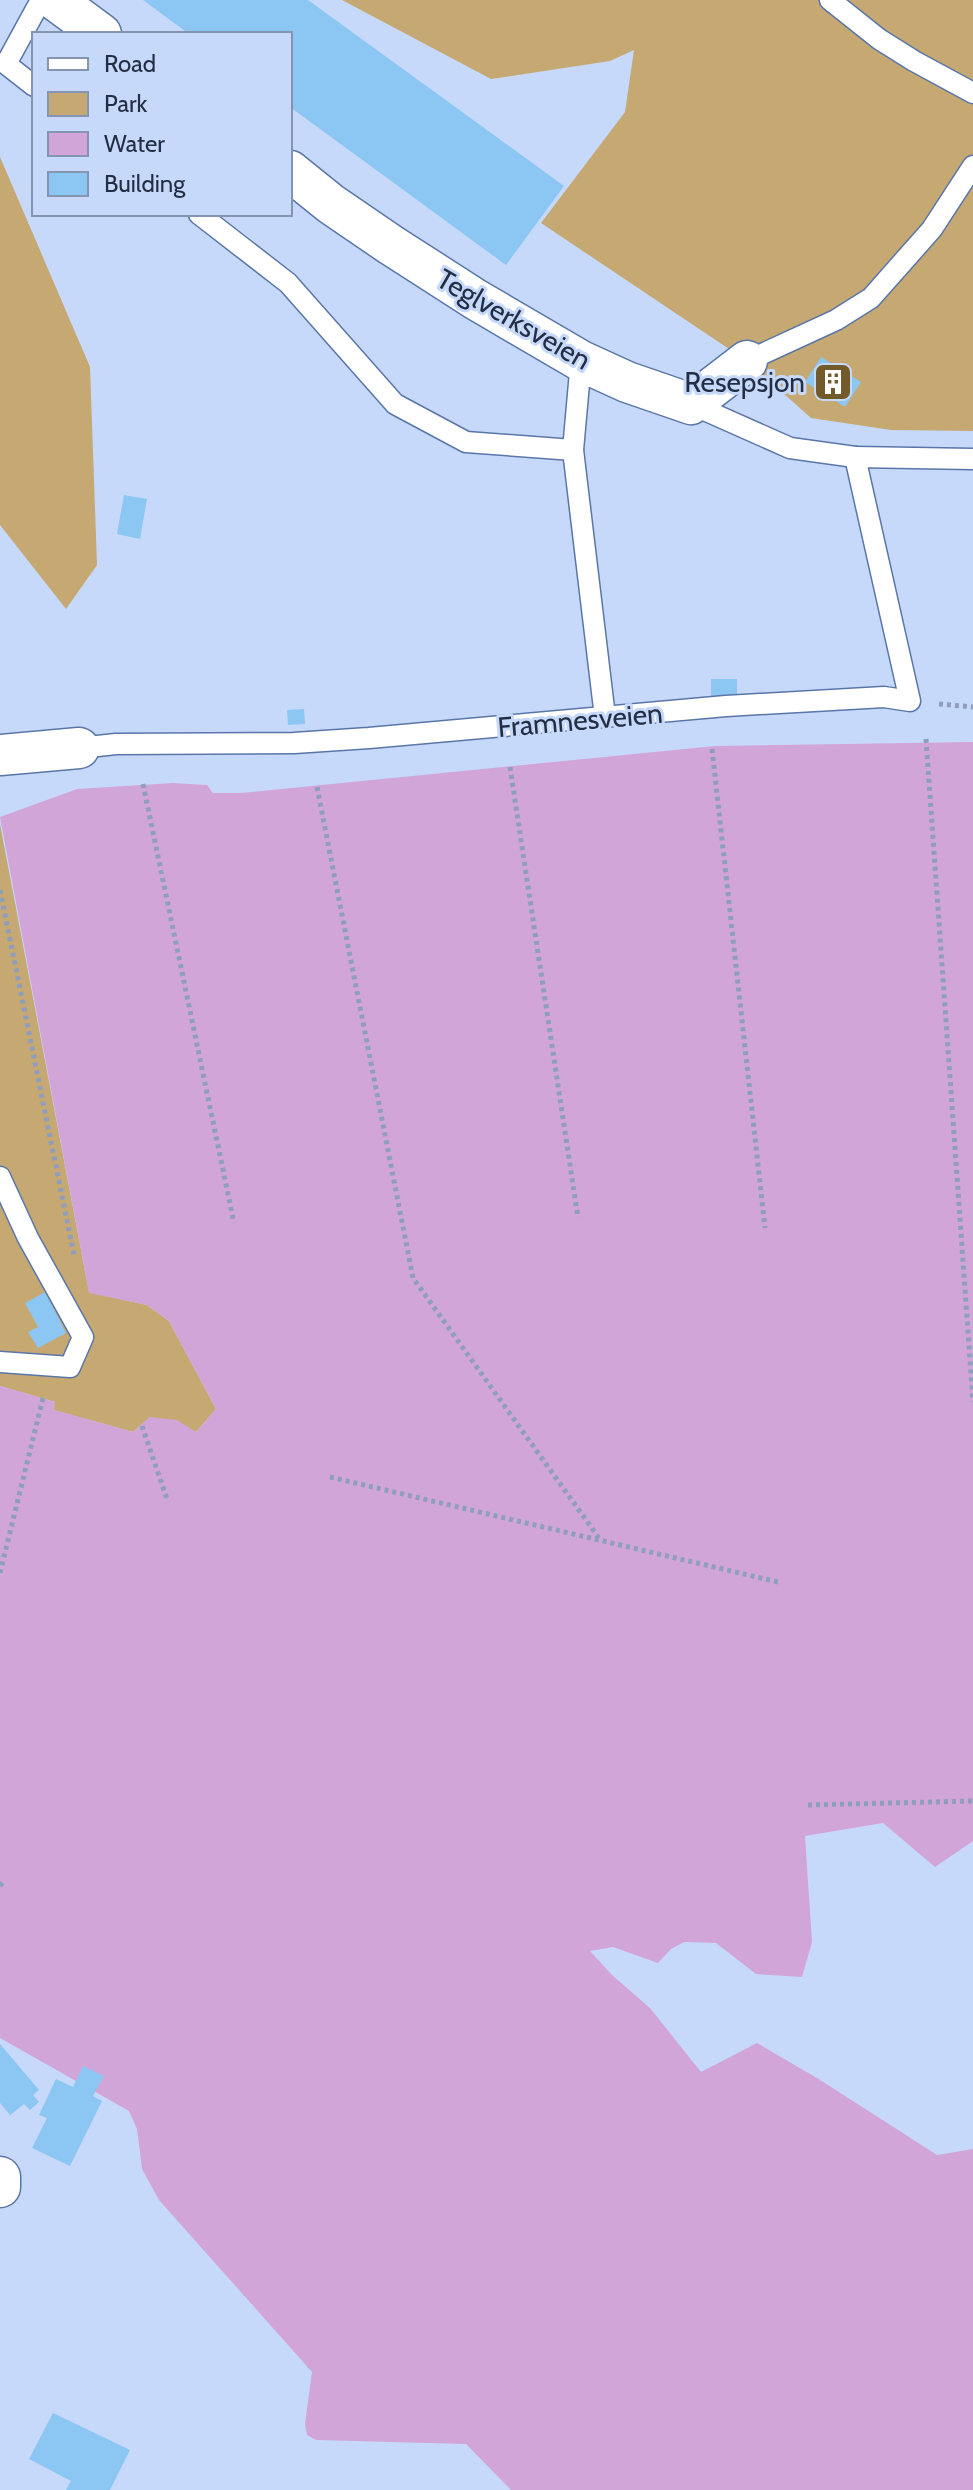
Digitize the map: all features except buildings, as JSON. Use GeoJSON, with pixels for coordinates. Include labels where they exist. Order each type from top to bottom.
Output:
{"type":"FeatureCollection","features":[{"type":"Feature","properties":{"kind":"street"},"geometry":{"type":"LineString","coordinates":[[55,0],[98,32]]}},
{"type":"Feature","properties":{"kind":"street","name":"Teglverksveien"},"geometry":{"type":"LineString","coordinates":[[292,173],[331,204],[403,253],[581,361],[627,382],[691,404]]}},
{"type":"Feature","properties":{"kind":"street"},"geometry":{"type":"LineString","coordinates":[[691,404],[747,361]]}},
{"type":"Feature","properties":{"kind":"street","name":"Framnesveien"},"geometry":{"type":"LineString","coordinates":[[0,755],[79,748]]}},
{"type":"Feature","properties":{"kind":"street"},"geometry":{"type":"LineString","coordinates":[[0,2177],[0,2187]]}},
{"type":"Feature","properties":{"kind":"lane"},"geometry":{"type":"LineString","coordinates":[[32,84],[6,64],[41,0]]}},
{"type":"Feature","properties":{"kind":"lane"},"geometry":{"type":"LineString","coordinates":[[830,0],[879,39],[973,93]]}},
{"type":"Feature","properties":{"kind":"lane"},"geometry":{"type":"LineString","coordinates":[[747,361],[836,320],[871,298],[932,229],[973,166]]}},
{"type":"Feature","properties":{"kind":"lane"},"geometry":{"type":"LineString","coordinates":[[202,216],[288,283],[395,404],[466,442],[573,450]]}},
{"type":"Feature","properties":{"kind":"lane"},"geometry":{"type":"LineString","coordinates":[[581,361],[573,450],[605,717]]}},
{"type":"Feature","properties":{"kind":"lane"},"geometry":{"type":"LineString","coordinates":[[691,404],[790,448],[855,457],[973,459]]}},
{"type":"Feature","properties":{"kind":"lane","name":"Framnesveien"},"geometry":{"type":"LineString","coordinates":[[79,748],[116,744],[294,743],[726,706],[884,697],[910,701],[855,457]]}},
{"type":"Feature","properties":{"kind":"lane"},"geometry":{"type":"LineString","coordinates":[[0,1177],[28,1238],[83,1337],[70,1367],[0,1362]]}},
{"type":"Feature","properties":{"kind":"path"},"geometry":{"type":"LineString","coordinates":[[926,739],[973,1402]]}},
{"type":"Feature","properties":{"kind":"path"},"geometry":{"type":"LineString","coordinates":[[712,749],[765,1228]]}},
{"type":"Feature","properties":{"kind":"path"},"geometry":{"type":"LineString","coordinates":[[510,767],[578,1218]]}},
{"type":"Feature","properties":{"kind":"path"},"geometry":{"type":"LineString","coordinates":[[143,784],[234,1223]]}},
{"type":"Feature","properties":{"kind":"path"},"geometry":{"type":"LineString","coordinates":[[317,787],[413,1278],[601,1541]]}},
{"type":"Feature","properties":{"kind":"path"},"geometry":{"type":"LineString","coordinates":[[0,890],[75,1260],[67,1307]]}},
{"type":"Feature","properties":{"kind":"path"},"geometry":{"type":"LineString","coordinates":[[0,1573],[43,1398]]}},
{"type":"Feature","properties":{"kind":"path"},"geometry":{"type":"LineString","coordinates":[[142,1426],[168,1502]]}},
{"type":"Feature","properties":{"kind":"path"},"geometry":{"type":"LineString","coordinates":[[330,1477],[778,1582]]}},
{"type":"Feature","properties":{"kind":"path"},"geometry":{"type":"LineString","coordinates":[[808,1805],[973,1801]]}},
{"type":"Feature","properties":{"kind":"green space"},"geometry":{"type":"Polygon","coordinates":[[[342,0],[973,0],[973,431],[891,430],[811,418],[747,361],[541,223],[625,112],[634,50],[610,61],[491,79],[342,0]]]}},
{"type":"Feature","properties":{"kind":"green space"},"geometry":{"type":"Polygon","coordinates":[[[0,157],[90,367],[97,565],[66,609],[0,525],[0,157]]]}},
{"type":"Feature","properties":{"kind":"green space"},"geometry":{"type":"Polygon","coordinates":[[[0,824],[89,1292],[147,1305],[169,1321],[216,1409],[196,1432],[150,1417],[133,1432],[53,1410],[55,1402],[0,1386],[0,824]]]}},
{"type":"Feature","properties":{"kind":"water"},"geometry":{"type":"Polygon","coordinates":[[[973,742],[973,1841],[935,1867],[883,1823],[805,1836],[812,1942],[802,1977],[756,1974],[716,1943],[684,1942],[671,1949],[658,1963],[613,1947],[590,1951],[650,2008],[701,2072],[757,2043],[937,2155],[973,2149],[973,2490],[511,2490],[466,2444],[316,2440],[307,2435],[305,2424],[312,2372],[159,2200],[142,2169],[137,2129],[129,2111],[0,2038],[0,1386],[55,1402],[54,1410],[133,1432],[150,1417],[177,1420],[196,1432],[216,1409],[169,1321],[147,1305],[89,1293],[0,817],[77,789],[173,783],[207,785],[213,793],[241,793],[715,746],[973,742]]]}},
{"type":"Feature","properties":{"kind":"place","name":"Resepsjon"},"geometry":{"type":"Point","coordinates":[833,382]}}]}
